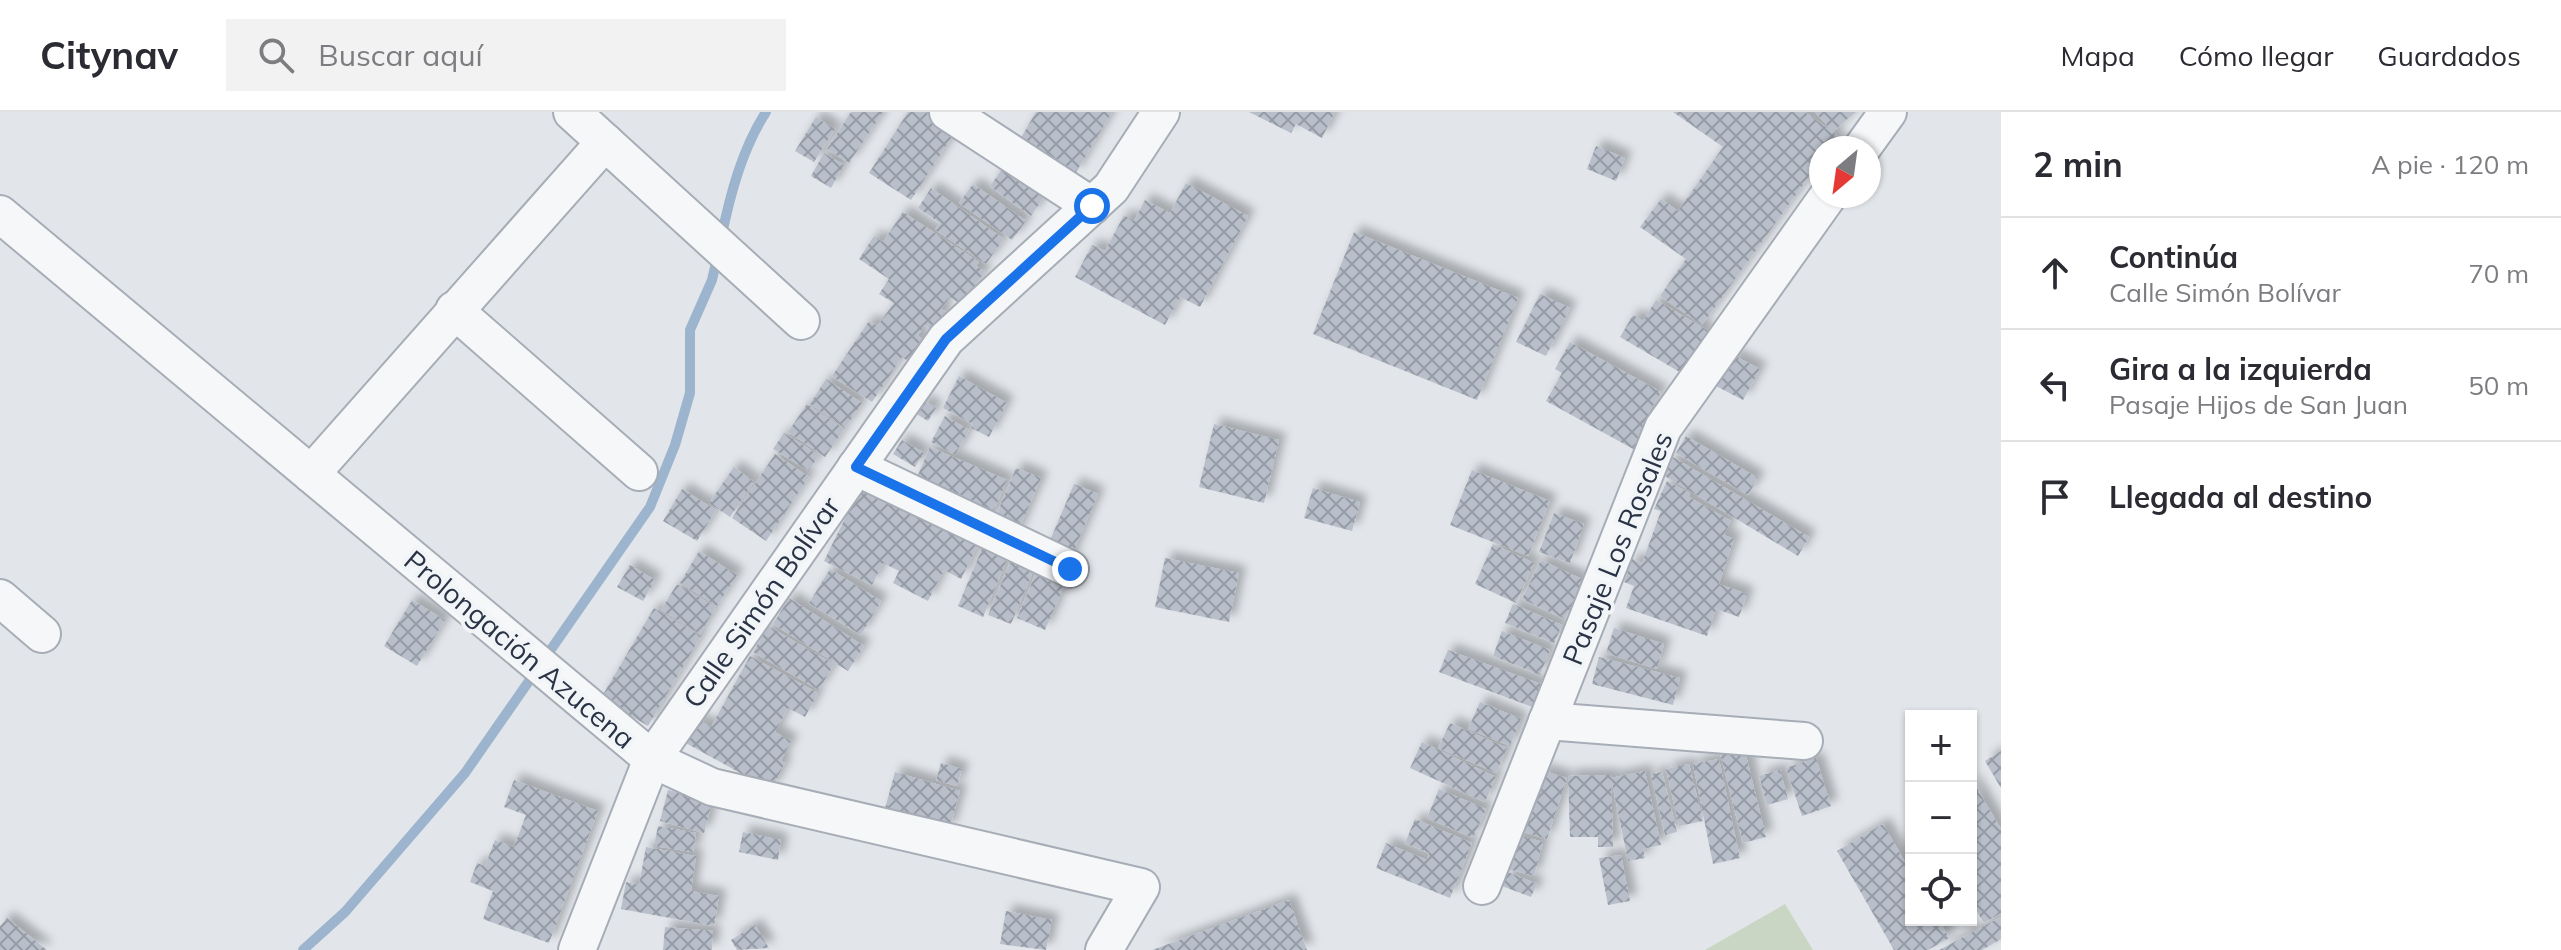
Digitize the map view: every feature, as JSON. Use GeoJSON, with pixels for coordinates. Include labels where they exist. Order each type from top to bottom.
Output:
{"type":"FeatureCollection","features":[{"type":"Feature","properties":{"kind":"street"},"geometry":{"type":"LineString","coordinates":[[572,112],[801,321]]}},
{"type":"Feature","properties":{"kind":"street"},"geometry":{"type":"LineString","coordinates":[[948,112],[1092,206]]}},
{"type":"Feature","properties":{"kind":"street","name":"Calle Simón Bolívar"},"geometry":{"type":"LineString","coordinates":[[577,950],[652,759],[946,339],[1111,188],[1161,112]]}},
{"type":"Feature","properties":{"kind":"street"},"geometry":{"type":"LineString","coordinates":[[1871,136],[1888,112]]}},
{"type":"Feature","properties":{"kind":"street"},"geometry":{"type":"LineString","coordinates":[[311,474],[605,142]]}},
{"type":"Feature","properties":{"kind":"street","name":"Pasaje Los Rosales"},"geometry":{"type":"LineString","coordinates":[[1482,886],[1663,428],[1819,208]]}},
{"type":"Feature","properties":{"kind":"street","name":"Prolongación Azucena"},"geometry":{"type":"LineString","coordinates":[[0,214],[652,759],[712,787],[1141,887],[1104,950]]}},
{"type":"Feature","properties":{"kind":"street"},"geometry":{"type":"LineString","coordinates":[[454,310],[639,472]]}},
{"type":"Feature","properties":{"kind":"street"},"geometry":{"type":"LineString","coordinates":[[856,467],[1070,569]]}},
{"type":"Feature","properties":{"kind":"street"},"geometry":{"type":"LineString","coordinates":[[0,598],[42,634]]}},
{"type":"Feature","properties":{"kind":"street"},"geometry":{"type":"LineString","coordinates":[[1547,721],[1804,741]]}},
{"type":"Feature","properties":{"kind":"green space"},"geometry":{"type":"Polygon","coordinates":[[[1785,904],[1813,950],[1705,950],[1785,904]]]}},
{"type":"Feature","properties":{"kind":"building"},"geometry":{"type":"Polygon","coordinates":[[[851,112],[883,112],[849,163],[827,149],[851,112]]]}},
{"type":"Feature","properties":{"kind":"building"},"geometry":{"type":"Polygon","coordinates":[[[908,112],[925,112],[955,132],[911,200],[869,173],[908,112]]]}},
{"type":"Feature","properties":{"kind":"building"},"geometry":{"type":"Polygon","coordinates":[[[1036,112],[1112,112],[1075,174],[1019,141],[1036,112]]]}},
{"type":"Feature","properties":{"kind":"building"},"geometry":{"type":"Polygon","coordinates":[[[1249,112],[1335,112],[1322,138],[1296,124],[1291,133],[1249,112]]]}},
{"type":"Feature","properties":{"kind":"building"},"geometry":{"type":"Polygon","coordinates":[[[1673,112],[1805,112],[1838,136],[1809,136],[1809,177],[1702,325],[1660,296],[1686,259],[1640,227],[1661,199],[1678,211],[1723,147],[1673,112]]]}},
{"type":"Feature","properties":{"kind":"building"},"geometry":{"type":"Polygon","coordinates":[[[1815,112],[1855,112],[1833,132],[1815,112]]]}},
{"type":"Feature","properties":{"kind":"building"},"geometry":{"type":"Polygon","coordinates":[[[816,117],[835,129],[814,162],[795,151],[816,117]]]}},
{"type":"Feature","properties":{"kind":"building"},"geometry":{"type":"Polygon","coordinates":[[[1596,146],[1625,158],[1616,181],[1587,169],[1596,146]]]}},
{"type":"Feature","properties":{"kind":"building"},"geometry":{"type":"Polygon","coordinates":[[[824,153],[844,165],[831,188],[811,176],[824,153]]]}},
{"type":"Feature","properties":{"kind":"building"},"geometry":{"type":"Polygon","coordinates":[[[1005,165],[1046,194],[1031,216],[990,186],[1005,165]]]}},
{"type":"Feature","properties":{"kind":"building"},"geometry":{"type":"Polygon","coordinates":[[[1186,183],[1248,216],[1200,307],[1180,297],[1165,325],[1075,277],[1092,245],[1105,251],[1124,215],[1134,221],[1145,200],[1170,213],[1186,183]]]}},
{"type":"Feature","properties":{"kind":"building"},"geometry":{"type":"Polygon","coordinates":[[[973,184],[1026,221],[1012,240],[959,203],[973,184]]]}},
{"type":"Feature","properties":{"kind":"building"},"geometry":{"type":"Polygon","coordinates":[[[931,188],[1004,239],[986,264],[935,230],[940,223],[918,208],[931,188]]]}},
{"type":"Feature","properties":{"kind":"building"},"geometry":{"type":"Polygon","coordinates":[[[903,212],[979,262],[976,266],[985,271],[962,305],[950,297],[941,309],[946,312],[934,331],[924,325],[918,336],[924,340],[909,362],[902,357],[872,402],[832,376],[869,321],[877,326],[894,303],[879,294],[889,279],[859,259],[874,236],[883,242],[903,212]]]}},
{"type":"Feature","properties":{"kind":"building"},"geometry":{"type":"Polygon","coordinates":[[[1354,232],[1518,298],[1477,400],[1313,334],[1354,232]]]}},
{"type":"Feature","properties":{"kind":"building"},"geometry":{"type":"Polygon","coordinates":[[[1540,294],[1570,308],[1546,356],[1516,342],[1540,294]]]}},
{"type":"Feature","properties":{"kind":"building"},"geometry":{"type":"Polygon","coordinates":[[[1656,300],[1709,331],[1683,374],[1620,337],[1633,315],[1643,321],[1656,300]]]}},
{"type":"Feature","properties":{"kind":"building"},"geometry":{"type":"Polygon","coordinates":[[[1570,342],[1661,392],[1649,412],[1655,415],[1635,450],[1546,401],[1562,373],[1555,369],[1570,342]]]}},
{"type":"Feature","properties":{"kind":"building"},"geometry":{"type":"Polygon","coordinates":[[[1733,355],[1760,369],[1743,400],[1716,386],[1733,355]]]}},
{"type":"Feature","properties":{"kind":"building"},"geometry":{"type":"Polygon","coordinates":[[[959,376],[1007,403],[989,437],[971,428],[973,424],[943,408],[959,376]]]}},
{"type":"Feature","properties":{"kind":"building"},"geometry":{"type":"Polygon","coordinates":[[[826,379],[862,403],[845,428],[810,404],[826,379]]]}},
{"type":"Feature","properties":{"kind":"building"},"geometry":{"type":"Polygon","coordinates":[[[923,401],[936,408],[928,421],[915,413],[923,401]]]}},
{"type":"Feature","properties":{"kind":"building"},"geometry":{"type":"Polygon","coordinates":[[[807,404],[844,429],[825,457],[788,432],[807,404]]]}},
{"type":"Feature","properties":{"kind":"building"},"geometry":{"type":"Polygon","coordinates":[[[945,416],[969,430],[955,455],[931,442],[945,416]]]}},
{"type":"Feature","properties":{"kind":"building"},"geometry":{"type":"Polygon","coordinates":[[[1214,424],[1279,440],[1264,503],[1199,487],[1214,424]]]}},
{"type":"Feature","properties":{"kind":"building"},"geometry":{"type":"Polygon","coordinates":[[[784,433],[819,455],[809,471],[773,449],[784,433]]]}},
{"type":"Feature","properties":{"kind":"building"},"geometry":{"type":"Polygon","coordinates":[[[1686,436],[1758,478],[1748,495],[1676,453],[1686,436]]]}},
{"type":"Feature","properties":{"kind":"building"},"geometry":{"type":"Polygon","coordinates":[[[902,440],[924,453],[915,467],[893,454],[902,440]]]}},
{"type":"Feature","properties":{"kind":"building"},"geometry":{"type":"Polygon","coordinates":[[[930,447],[1007,480],[989,522],[912,489],[930,447]]]}},
{"type":"Feature","properties":{"kind":"building"},"geometry":{"type":"Polygon","coordinates":[[[775,454],[809,477],[766,541],[732,518],[775,454]]]}},
{"type":"Feature","properties":{"kind":"building"},"geometry":{"type":"Polygon","coordinates":[[[1673,457],[1809,537],[1798,556],[1663,475],[1673,457]]]}},
{"type":"Feature","properties":{"kind":"building"},"geometry":{"type":"Polygon","coordinates":[[[734,467],[754,482],[730,517],[709,503],[734,467]]]}},
{"type":"Feature","properties":{"kind":"building"},"geometry":{"type":"Polygon","coordinates":[[[1016,468],[1041,478],[1016,536],[992,525],[1016,468]]]}},
{"type":"Feature","properties":{"kind":"building"},"geometry":{"type":"Polygon","coordinates":[[[1472,470],[1550,501],[1528,556],[1450,525],[1472,470]]]}},
{"type":"Feature","properties":{"kind":"building"},"geometry":{"type":"Polygon","coordinates":[[[1667,481],[1731,521],[1724,535],[1734,539],[1719,584],[1747,594],[1739,617],[1716,609],[1707,636],[1626,608],[1634,586],[1624,582],[1632,559],[1642,563],[1661,511],[1654,509],[1667,481]]]}},
{"type":"Feature","properties":{"kind":"building"},"geometry":{"type":"Polygon","coordinates":[[[862,484],[979,543],[961,579],[944,570],[928,601],[893,583],[899,571],[883,563],[872,585],[824,561],[862,484]]]}},
{"type":"Feature","properties":{"kind":"building"},"geometry":{"type":"Polygon","coordinates":[[[1074,484],[1098,494],[1069,562],[1045,552],[1074,484]]]}},
{"type":"Feature","properties":{"kind":"building"},"geometry":{"type":"Polygon","coordinates":[[[1313,488],[1360,502],[1352,531],[1304,518],[1313,488]]]}},
{"type":"Feature","properties":{"kind":"building"},"geometry":{"type":"Polygon","coordinates":[[[682,489],[716,510],[697,541],[663,521],[682,489]]]}},
{"type":"Feature","properties":{"kind":"building"},"geometry":{"type":"Polygon","coordinates":[[[1554,513],[1584,524],[1570,563],[1539,552],[1554,513]]]}},
{"type":"Feature","properties":{"kind":"building"},"geometry":{"type":"Polygon","coordinates":[[[986,539],[1011,550],[983,617],[958,606],[986,539]]]}},
{"type":"Feature","properties":{"kind":"building"},"geometry":{"type":"Polygon","coordinates":[[[1493,544],[1534,563],[1516,603],[1475,584],[1493,544]]]}},
{"type":"Feature","properties":{"kind":"building"},"geometry":{"type":"Polygon","coordinates":[[[699,551],[737,575],[717,606],[680,583],[699,551]]]}},
{"type":"Feature","properties":{"kind":"building"},"geometry":{"type":"Polygon","coordinates":[[[1014,553],[1037,562],[1011,624],[988,615],[1014,553]]]}},
{"type":"Feature","properties":{"kind":"building"},"geometry":{"type":"Polygon","coordinates":[[[1165,558],[1239,573],[1229,622],[1155,607],[1165,558]]]}},
{"type":"Feature","properties":{"kind":"building"},"geometry":{"type":"Polygon","coordinates":[[[1541,560],[1584,580],[1565,619],[1522,599],[1541,560]]]}},
{"type":"Feature","properties":{"kind":"building"},"geometry":{"type":"Polygon","coordinates":[[[1040,563],[1069,575],[1045,630],[1017,618],[1040,563]]]}},
{"type":"Feature","properties":{"kind":"building"},"geometry":{"type":"Polygon","coordinates":[[[630,565],[655,580],[643,601],[617,587],[630,565]]]}},
{"type":"Feature","properties":{"kind":"building"},"geometry":{"type":"Polygon","coordinates":[[[830,569],[881,601],[861,635],[809,603],[830,569]]]}},
{"type":"Feature","properties":{"kind":"building"},"geometry":{"type":"Polygon","coordinates":[[[677,584],[716,607],[700,634],[661,610],[677,584]]]}},
{"type":"Feature","properties":{"kind":"building"},"geometry":{"type":"Polygon","coordinates":[[[789,598],[864,646],[848,671],[773,624],[789,598]]]}},
{"type":"Feature","properties":{"kind":"building"},"geometry":{"type":"Polygon","coordinates":[[[412,600],[445,620],[417,666],[384,646],[412,600]]]}},
{"type":"Feature","properties":{"kind":"building"},"geometry":{"type":"Polygon","coordinates":[[[1513,604],[1562,625],[1554,643],[1505,623],[1513,604]]]}},
{"type":"Feature","properties":{"kind":"building"},"geometry":{"type":"Polygon","coordinates":[[[654,608],[701,636],[648,726],[601,698],[654,608]]]}},
{"type":"Feature","properties":{"kind":"building"},"geometry":{"type":"Polygon","coordinates":[[[768,626],[834,664],[819,690],[753,652],[768,626]]]}},
{"type":"Feature","properties":{"kind":"building"},"geometry":{"type":"Polygon","coordinates":[[[1614,628],[1664,644],[1657,669],[1606,653],[1614,628]]]}},
{"type":"Feature","properties":{"kind":"building"},"geometry":{"type":"Polygon","coordinates":[[[1502,631],[1550,650],[1540,675],[1493,656],[1502,631]]]}},
{"type":"Feature","properties":{"kind":"building"},"geometry":{"type":"Polygon","coordinates":[[[1448,650],[1541,684],[1532,707],[1439,672],[1448,650]]]}},
{"type":"Feature","properties":{"kind":"building"},"geometry":{"type":"Polygon","coordinates":[[[750,656],[818,693],[805,717],[788,708],[775,732],[791,741],[781,761],[785,763],[771,790],[684,742],[697,719],[711,727],[750,656]]]}},
{"type":"Feature","properties":{"kind":"building"},"geometry":{"type":"Polygon","coordinates":[[[1599,657],[1680,678],[1673,705],[1592,684],[1599,657]]]}},
{"type":"Feature","properties":{"kind":"building"},"geometry":{"type":"Polygon","coordinates":[[[1480,702],[1521,719],[1510,746],[1468,729],[1480,702]]]}},
{"type":"Feature","properties":{"kind":"building"},"geometry":{"type":"Polygon","coordinates":[[[1450,723],[1507,748],[1496,773],[1438,748],[1450,723]]]}},
{"type":"Feature","properties":{"kind":"building"},"geometry":{"type":"Polygon","coordinates":[[[1422,742],[1496,777],[1485,802],[1410,768],[1422,742]]]}},
{"type":"Feature","properties":{"kind":"building"},"geometry":{"type":"Polygon","coordinates":[[[1743,743],[1766,837],[1743,843],[1719,749],[1743,743]]]}},
{"type":"Feature","properties":{"kind":"building"},"geometry":{"type":"Polygon","coordinates":[[[2001,751],[2001,788],[1985,761],[2001,751]]]}},
{"type":"Feature","properties":{"kind":"building"},"geometry":{"type":"Polygon","coordinates":[[[1816,758],[1831,806],[1802,816],[1786,768],[1816,758]]]}},
{"type":"Feature","properties":{"kind":"building"},"geometry":{"type":"Polygon","coordinates":[[[1719,759],[1740,858],[1713,864],[1693,764],[1719,759]]]}},
{"type":"Feature","properties":{"kind":"building"},"geometry":{"type":"Polygon","coordinates":[[[941,763],[962,769],[957,786],[936,780],[941,763]]]}},
{"type":"Feature","properties":{"kind":"building"},"geometry":{"type":"Polygon","coordinates":[[[1689,764],[1703,821],[1679,826],[1666,769],[1689,764]]]}},
{"type":"Feature","properties":{"kind":"building"},"geometry":{"type":"Polygon","coordinates":[[[1541,770],[1567,778],[1547,839],[1521,831],[1541,770]]]}},
{"type":"Feature","properties":{"kind":"building"},"geometry":{"type":"Polygon","coordinates":[[[1780,770],[1788,799],[1767,805],[1759,776],[1780,770]]]}},
{"type":"Feature","properties":{"kind":"building"},"geometry":{"type":"Polygon","coordinates":[[[1645,771],[1661,845],[1643,849],[1645,858],[1628,861],[1611,778],[1645,771]]]}},
{"type":"Feature","properties":{"kind":"building"},"geometry":{"type":"Polygon","coordinates":[[[895,772],[960,791],[949,830],[884,812],[895,772]]]}},
{"type":"Feature","properties":{"kind":"building"},"geometry":{"type":"Polygon","coordinates":[[[1662,772],[1677,832],[1665,835],[1651,774],[1662,772]]]}},
{"type":"Feature","properties":{"kind":"building"},"geometry":{"type":"Polygon","coordinates":[[[1611,775],[1613,847],[1598,847],[1598,837],[1570,837],[1568,776],[1611,775]]]}},
{"type":"Feature","properties":{"kind":"building"},"geometry":{"type":"Polygon","coordinates":[[[514,780],[598,811],[549,943],[483,919],[493,891],[470,882],[477,863],[485,866],[495,840],[514,847],[526,815],[504,807],[514,780]]]}},
{"type":"Feature","properties":{"kind":"building"},"geometry":{"type":"Polygon","coordinates":[[[1977,788],[2001,829],[2001,913],[1984,923],[1977,912],[1977,788]]]}},
{"type":"Feature","properties":{"kind":"building"},"geometry":{"type":"Polygon","coordinates":[[[1439,789],[1486,809],[1473,838],[1427,818],[1439,789]]]}},
{"type":"Feature","properties":{"kind":"building"},"geometry":{"type":"Polygon","coordinates":[[[668,790],[712,802],[704,833],[660,821],[668,790]]]}},
{"type":"Feature","properties":{"kind":"building"},"geometry":{"type":"Polygon","coordinates":[[[1415,819],[1472,843],[1450,898],[1376,868],[1386,843],[1427,860],[1429,853],[1405,843],[1415,819]]]}},
{"type":"Feature","properties":{"kind":"building"},"geometry":{"type":"Polygon","coordinates":[[[1883,824],[1905,862],[1905,926],[1942,926],[1949,938],[1928,950],[1894,950],[1837,851],[1883,824]]]}},
{"type":"Feature","properties":{"kind":"building"},"geometry":{"type":"Polygon","coordinates":[[[658,826],[696,833],[693,852],[654,846],[658,826]]]}},
{"type":"Feature","properties":{"kind":"building"},"geometry":{"type":"Polygon","coordinates":[[[743,832],[781,840],[778,860],[739,852],[743,832]]]}},
{"type":"Feature","properties":{"kind":"building"},"geometry":{"type":"Polygon","coordinates":[[[1514,834],[1543,842],[1534,876],[1505,868],[1514,834]]]}},
{"type":"Feature","properties":{"kind":"building"},"geometry":{"type":"Polygon","coordinates":[[[646,847],[696,856],[691,891],[719,896],[714,926],[621,909],[626,882],[639,885],[646,847]]]}},
{"type":"Feature","properties":{"kind":"building"},"geometry":{"type":"Polygon","coordinates":[[[1621,855],[1630,901],[1608,905],[1599,858],[1621,855]]]}},
{"type":"Feature","properties":{"kind":"building"},"geometry":{"type":"Polygon","coordinates":[[[1508,872],[1537,884],[1531,897],[1502,886],[1508,872]]]}},
{"type":"Feature","properties":{"kind":"building"},"geometry":{"type":"Polygon","coordinates":[[[1289,900],[1307,950],[1152,950],[1289,900]]]}},
{"type":"Feature","properties":{"kind":"building"},"geometry":{"type":"Polygon","coordinates":[[[1006,911],[1052,920],[1046,950],[1000,944],[1006,911]]]}},
{"type":"Feature","properties":{"kind":"building"},"geometry":{"type":"Polygon","coordinates":[[[2001,917],[2001,939],[1982,950],[1939,950],[2001,917]]]}},
{"type":"Feature","properties":{"kind":"building"},"geometry":{"type":"Polygon","coordinates":[[[7,918],[47,950],[0,950],[0,926],[7,918]]]}},
{"type":"Feature","properties":{"kind":"building"},"geometry":{"type":"Polygon","coordinates":[[[755,925],[769,948],[737,950],[731,940],[755,925]]]}},
{"type":"Feature","properties":{"kind":"building"},"geometry":{"type":"Polygon","coordinates":[[[665,927],[713,931],[712,950],[663,950],[665,927]]]}},
{"type":"Feature","properties":{"kind":"waterway"},"geometry":{"type":"LineString","coordinates":[[721,239],[738,173],[750,141],[766,112]]}},
{"type":"Feature","properties":{"kind":"waterway"},"geometry":{"type":"LineString","coordinates":[[303,950],[345,912],[465,773],[650,507],[675,445],[690,393],[690,330],[712,280],[718,254]]}},
{"type":"Feature","properties":{"kind":"route"},"geometry":{"type":"LineString","coordinates":[[1070,569],[856,467],[946,339],[1092,206]]}}]}
